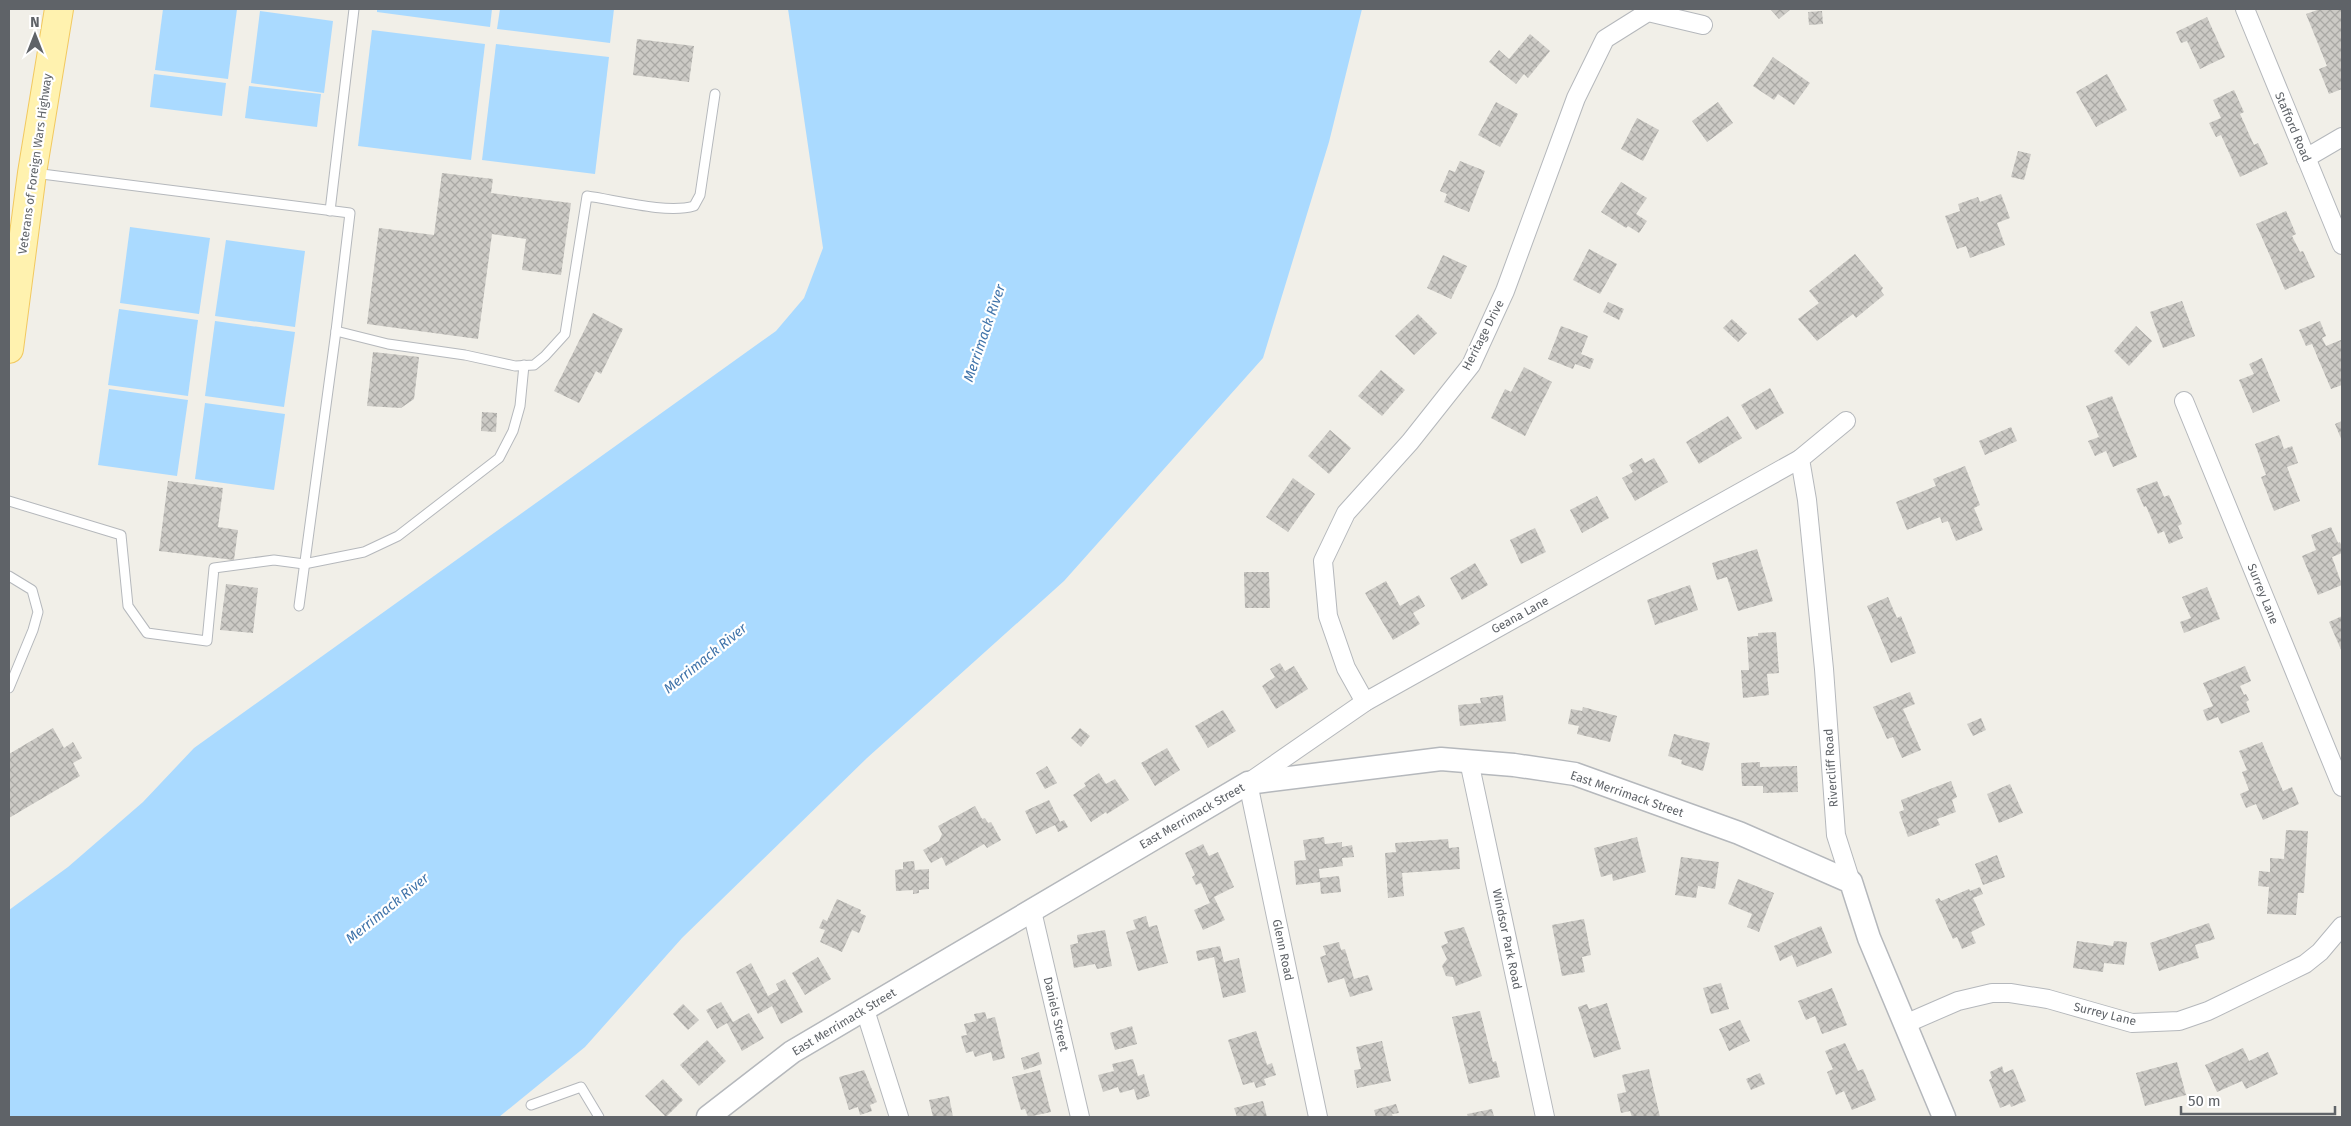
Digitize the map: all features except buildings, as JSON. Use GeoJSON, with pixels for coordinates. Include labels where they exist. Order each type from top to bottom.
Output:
{"type":"FeatureCollection","features":[{"type":"Feature","properties":{"kind":"main road","name":"Veterans of Foreign Wars Highway"},"geometry":{"type":"LineString","coordinates":[[9,349],[32,173],[59,9]]}},
{"type":"Feature","properties":{"kind":"street","name":"Stafford Road"},"geometry":{"type":"LineString","coordinates":[[2245,9],[2342,245]]}},
{"type":"Feature","properties":{"kind":"street","name":"Heritage Drive"},"geometry":{"type":"LineString","coordinates":[[1364,702],[1346,668],[1328,616],[1322,561],[1346,513],[1410,442],[1471,365],[1505,291],[1576,98],[1605,39],[1648,12],[1703,25]]}},
{"type":"Feature","properties":{"kind":"street"},"geometry":{"type":"LineString","coordinates":[[2306,158],[2342,137]]}},
{"type":"Feature","properties":{"kind":"street","name":"Surrey Lane"},"geometry":{"type":"LineString","coordinates":[[2184,401],[2342,787]]}},
{"type":"Feature","properties":{"kind":"street"},"geometry":{"type":"LineString","coordinates":[[1800,459],[1846,421]]}},
{"type":"Feature","properties":{"kind":"street","name":"Geana Lane"},"geometry":{"type":"LineString","coordinates":[[1248,783],[1364,702],[1800,459]]}},
{"type":"Feature","properties":{"kind":"street","name":"Rivercliff Road"},"geometry":{"type":"LineString","coordinates":[[1800,459],[1807,500],[1824,669],[1836,835],[1869,938],[1944,1117]]}},
{"type":"Feature","properties":{"kind":"street","name":"East Merrimack Street"},"geometry":{"type":"LineString","coordinates":[[708,1117],[792,1052],[1248,783],[1441,759],[1575,774],[1739,833],[1851,882]]}},
{"type":"Feature","properties":{"kind":"street","name":"Windsor Park Road"},"geometry":{"type":"LineString","coordinates":[[1469,761],[1545,1117]]}},
{"type":"Feature","properties":{"kind":"street","name":"Glenn Road"},"geometry":{"type":"LineString","coordinates":[[1248,783],[1318,1117]]}},
{"type":"Feature","properties":{"kind":"street","name":"Daniels Street"},"geometry":{"type":"LineString","coordinates":[[1032,911],[1080,1117]]}},
{"type":"Feature","properties":{"kind":"street","name":"Surrey Lane"},"geometry":{"type":"LineString","coordinates":[[1905,1024],[1958,1001],[1992,993],[2010,993],[2048,999],[2132,1023],[2148,1024],[2179,1021],[2200,1014],[2305,964],[2320,952],[2342,926]]}},
{"type":"Feature","properties":{"kind":"street"},"geometry":{"type":"LineString","coordinates":[[865,1010],[899,1117]]}},
{"type":"Feature","properties":{"kind":"lane"},"geometry":{"type":"LineString","coordinates":[[330,211],[354,9]]}},
{"type":"Feature","properties":{"kind":"lane"},"geometry":{"type":"LineString","coordinates":[[336,331],[388,344],[466,355],[515,366],[534,365],[546,356],[565,334],[587,196],[664,208],[682,209],[694,206],[700,195],[714,94]]}},
{"type":"Feature","properties":{"kind":"lane"},"geometry":{"type":"LineString","coordinates":[[32,173],[350,213],[299,606]]}},
{"type":"Feature","properties":{"kind":"lane"},"geometry":{"type":"LineString","coordinates":[[9,501],[122,535],[128,606],[147,633],[206,641],[214,568],[274,560],[304,564],[364,552],[398,536],[499,458],[513,431],[520,406],[524,365]]}},
{"type":"Feature","properties":{"kind":"lane"},"geometry":{"type":"LineString","coordinates":[[9,576],[32,590],[38,612],[33,630],[9,688]]}},
{"type":"Feature","properties":{"kind":"lane"},"geometry":{"type":"LineString","coordinates":[[531,1104],[581,1087],[599,1117]]}},
{"type":"Feature","properties":{"kind":"water"},"geometry":{"type":"Polygon","coordinates":[[[163,9],[237,9],[228,79],[155,70],[163,9]]]}},
{"type":"Feature","properties":{"kind":"water"},"geometry":{"type":"Polygon","coordinates":[[[377,9],[492,9],[490,27],[377,12],[377,9]]]}},
{"type":"Feature","properties":{"kind":"water"},"geometry":{"type":"Polygon","coordinates":[[[500,9],[614,9],[610,43],[497,29],[500,9]]]}},
{"type":"Feature","properties":{"kind":"water","name":"Merrimack River"},"geometry":{"type":"Polygon","coordinates":[[[788,9],[1362,9],[1329,142],[1263,358],[1064,581],[867,758],[682,938],[585,1047],[499,1117],[9,1117],[9,910],[68,867],[143,802],[194,748],[776,331],[804,298],[823,248],[788,9]]]}},
{"type":"Feature","properties":{"kind":"water"},"geometry":{"type":"Polygon","coordinates":[[[260,11],[333,21],[324,93],[251,83],[260,11]]]}},
{"type":"Feature","properties":{"kind":"water"},"geometry":{"type":"Polygon","coordinates":[[[372,30],[485,44],[471,160],[358,146],[372,30]]]}},
{"type":"Feature","properties":{"kind":"water"},"geometry":{"type":"Polygon","coordinates":[[[496,44],[609,57],[595,174],[482,160],[496,44]]]}},
{"type":"Feature","properties":{"kind":"water"},"geometry":{"type":"Polygon","coordinates":[[[154,74],[226,83],[222,116],[150,107],[154,74]]]}},
{"type":"Feature","properties":{"kind":"water"},"geometry":{"type":"Polygon","coordinates":[[[249,86],[321,94],[317,127],[245,118],[249,86]]]}},
{"type":"Feature","properties":{"kind":"water"},"geometry":{"type":"Polygon","coordinates":[[[130,227],[210,238],[199,314],[120,303],[130,227]]]}},
{"type":"Feature","properties":{"kind":"water"},"geometry":{"type":"Polygon","coordinates":[[[226,240],[305,251],[295,327],[215,316],[226,240]]]}},
{"type":"Feature","properties":{"kind":"water"},"geometry":{"type":"Polygon","coordinates":[[[119,309],[198,320],[188,396],[108,385],[119,309]]]}},
{"type":"Feature","properties":{"kind":"water"},"geometry":{"type":"Polygon","coordinates":[[[215,321],[295,332],[284,407],[205,396],[215,321]]]}},
{"type":"Feature","properties":{"kind":"water"},"geometry":{"type":"Polygon","coordinates":[[[109,389],[188,400],[177,476],[98,465],[109,389]]]}},
{"type":"Feature","properties":{"kind":"water"},"geometry":{"type":"Polygon","coordinates":[[[205,403],[285,414],[274,490],[195,479],[205,403]]]}}]}
